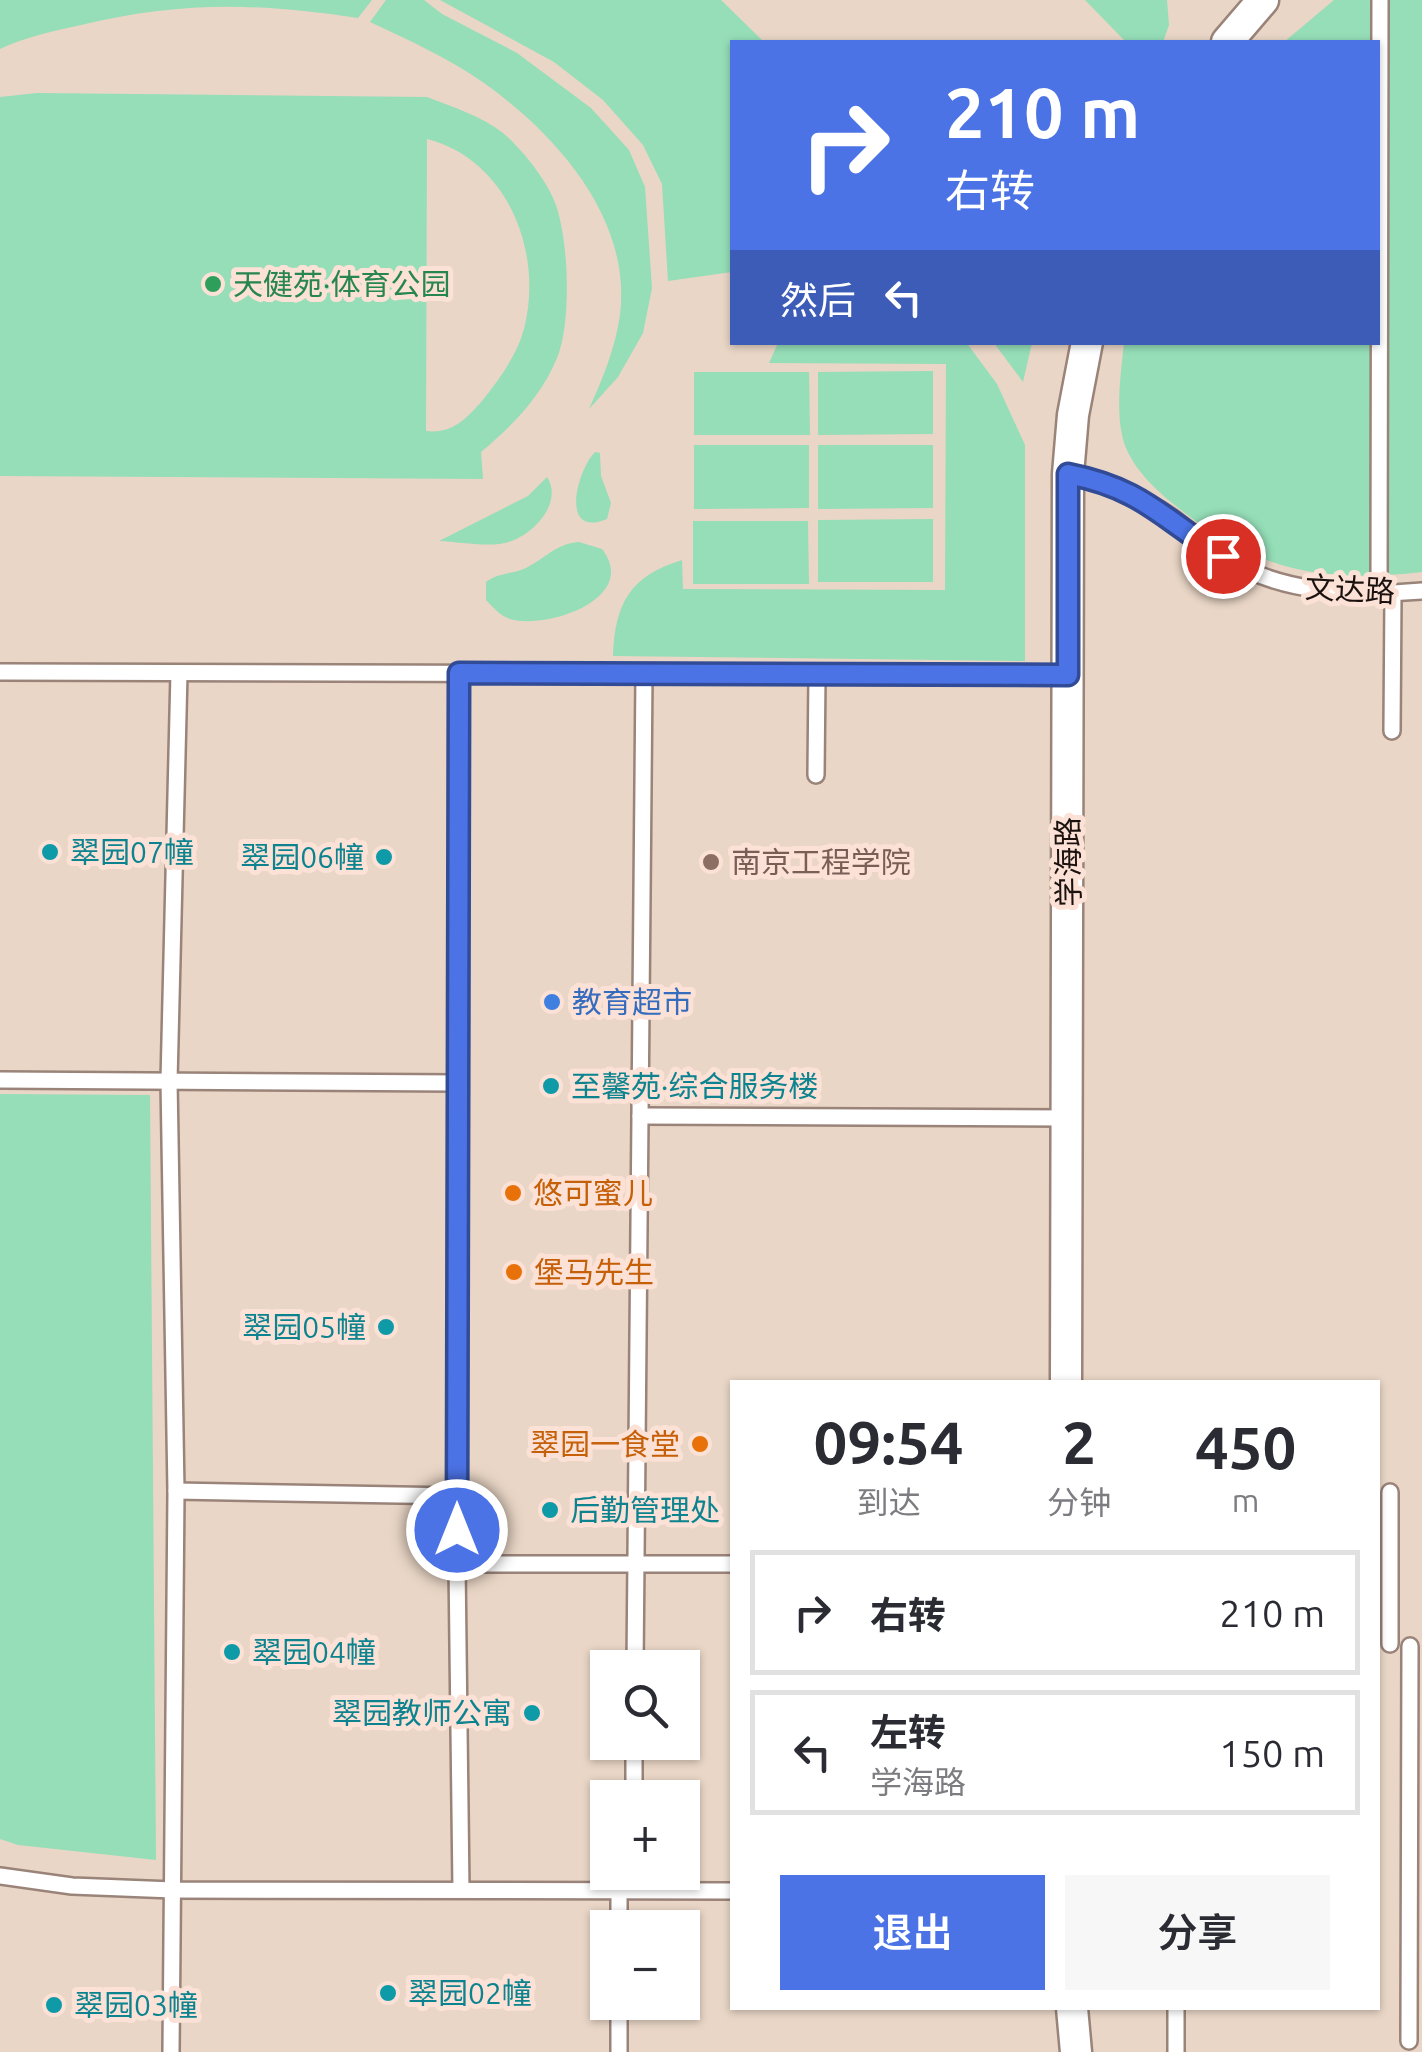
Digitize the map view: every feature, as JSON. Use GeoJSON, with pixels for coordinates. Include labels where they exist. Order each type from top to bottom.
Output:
{"type":"FeatureCollection","features":[{"type":"Feature","properties":{"kind":"street"},"geometry":{"type":"LineString","coordinates":[[1228,40],[1257,2]]}},
{"type":"Feature","properties":{"kind":"street","name":"学海路"},"geometry":{"type":"LineString","coordinates":[[1066,1380],[1068,474],[1073,414],[1086,345]]}},
{"type":"Feature","properties":{"kind":"street"},"geometry":{"type":"LineString","coordinates":[[1072,2010],[1076,2052]]}},
{"type":"Feature","properties":{"kind":"lane"},"geometry":{"type":"LineString","coordinates":[[1380,0],[1386,593],[1392,731]]}},
{"type":"Feature","properties":{"kind":"lane","name":"文达路"},"geometry":{"type":"LineString","coordinates":[[1068,474],[1115,485],[1147,501],[1243,568],[1289,585],[1386,593],[1422,591]]}},
{"type":"Feature","properties":{"kind":"lane"},"geometry":{"type":"LineString","coordinates":[[0,672],[1068,675]]}},
{"type":"Feature","properties":{"kind":"lane"},"geometry":{"type":"LineString","coordinates":[[171,2052],[176,1492],[169,1081],[179,672]]}},
{"type":"Feature","properties":{"kind":"lane"},"geometry":{"type":"LineString","coordinates":[[459,673],[457,1564],[461,1890]]}},
{"type":"Feature","properties":{"kind":"lane"},"geometry":{"type":"LineString","coordinates":[[635,1650],[644,674]]}},
{"type":"Feature","properties":{"kind":"lane"},"geometry":{"type":"LineString","coordinates":[[816,775],[817,674]]}},
{"type":"Feature","properties":{"kind":"lane"},"geometry":{"type":"LineString","coordinates":[[0,1080],[458,1083]]}},
{"type":"Feature","properties":{"kind":"lane"},"geometry":{"type":"LineString","coordinates":[[640,1116],[1067,1118]]}},
{"type":"Feature","properties":{"kind":"lane"},"geometry":{"type":"LineString","coordinates":[[176,1492],[458,1496]]}},
{"type":"Feature","properties":{"kind":"lane"},"geometry":{"type":"LineString","coordinates":[[1390,1492],[1384,1643],[1416,1647],[1408,2041]]}},
{"type":"Feature","properties":{"kind":"lane"},"geometry":{"type":"LineString","coordinates":[[457,1564],[730,1564]]}},
{"type":"Feature","properties":{"kind":"lane"},"geometry":{"type":"LineString","coordinates":[[0,1876],[72,1886],[173,1890],[590,1890]]}},
{"type":"Feature","properties":{"kind":"lane"},"geometry":{"type":"LineString","coordinates":[[619,1910],[619,1890],[730,1891]]}},
{"type":"Feature","properties":{"kind":"lane"},"geometry":{"type":"LineString","coordinates":[[1176,2010],[1176,2052]]}},
{"type":"Feature","properties":{"kind":"lane"},"geometry":{"type":"LineString","coordinates":[[618,2052],[619,2020]]}},
{"type":"Feature","properties":{"kind":"shaded area","name":"南京工程学院"},"geometry":{"type":"Polygon","coordinates":[[[0,0],[1422,0],[1422,2052],[0,2052],[0,0]]]}},
{"type":"Feature","properties":{"kind":"green space"},"geometry":{"type":"Polygon","coordinates":[[[0,0],[372,0],[358,18],[253,7],[153,12],[50,32],[0,49],[0,0]]]}},
{"type":"Feature","properties":{"kind":"green space"},"geometry":{"type":"Polygon","coordinates":[[[386,0],[424,0],[442,14],[517,53],[591,108],[629,150],[645,187],[652,288],[643,333],[618,377],[589,409],[608,363],[620,315],[621,280],[614,246],[601,213],[562,154],[511,104],[457,65],[370,22],[386,0]]]}},
{"type":"Feature","properties":{"kind":"green space"},"geometry":{"type":"Polygon","coordinates":[[[440,0],[721,0],[762,40],[730,40],[730,272],[668,281],[662,184],[643,145],[603,100],[554,62],[440,0]]]}},
{"type":"Feature","properties":{"kind":"green space"},"geometry":{"type":"Polygon","coordinates":[[[1085,0],[1167,0],[1169,25],[1164,40],[1124,40],[1085,0]]]}},
{"type":"Feature","properties":{"kind":"green space"},"geometry":{"type":"Polygon","coordinates":[[[1334,0],[1422,0],[1422,572],[1350,576],[1288,567],[1259,557],[1201,525],[1171,502],[1148,481],[1125,445],[1120,424],[1124,345],[1380,345],[1380,40],[1286,40],[1334,0]]]}},
{"type":"Feature","properties":{"kind":"green space","name":"天健苑·体育公园"},"geometry":{"type":"Polygon","coordinates":[[[37,93],[427,97],[503,133],[532,164],[554,200],[563,235],[567,302],[557,358],[525,409],[481,452],[483,479],[0,476],[0,97],[37,93]],[[427,139],[426,431],[457,424],[488,393],[517,348],[529,300],[529,270],[513,213],[479,166],[455,150],[427,139]]]}},
{"type":"Feature","properties":{"kind":"green space"},"geometry":{"type":"Polygon","coordinates":[[[777,345],[968,345],[997,384],[1025,445],[1025,661],[613,656],[617,621],[629,594],[650,574],[682,560],[683,589],[945,590],[946,364],[769,363],[777,345]]]}},
{"type":"Feature","properties":{"kind":"green space"},"geometry":{"type":"Polygon","coordinates":[[[995,345],[1032,345],[1023,382],[995,345]]]}},
{"type":"Feature","properties":{"kind":"green space"},"geometry":{"type":"Polygon","coordinates":[[[933,371],[933,434],[818,435],[818,372],[933,371]]]}},
{"type":"Feature","properties":{"kind":"green space"},"geometry":{"type":"Polygon","coordinates":[[[694,372],[809,372],[810,435],[694,435],[694,372]]]}},
{"type":"Feature","properties":{"kind":"green space"},"geometry":{"type":"Polygon","coordinates":[[[694,445],[809,445],[809,508],[694,509],[694,445]]]}},
{"type":"Feature","properties":{"kind":"green space"},"geometry":{"type":"Polygon","coordinates":[[[818,445],[933,445],[933,508],[818,509],[818,445]]]}},
{"type":"Feature","properties":{"kind":"green space"},"geometry":{"type":"Polygon","coordinates":[[[595,452],[600,453],[601,476],[611,503],[607,519],[592,523],[582,520],[576,500],[583,473],[595,452]]]}},
{"type":"Feature","properties":{"kind":"green space"},"geometry":{"type":"Polygon","coordinates":[[[547,477],[551,487],[548,508],[535,526],[515,540],[498,544],[439,541],[528,496],[547,477]]]}},
{"type":"Feature","properties":{"kind":"green space"},"geometry":{"type":"Polygon","coordinates":[[[933,519],[933,582],[818,582],[818,520],[933,519]]]}},
{"type":"Feature","properties":{"kind":"green space"},"geometry":{"type":"Polygon","coordinates":[[[693,521],[808,521],[809,584],[693,584],[693,521]]]}},
{"type":"Feature","properties":{"kind":"green space"},"geometry":{"type":"Polygon","coordinates":[[[579,542],[602,549],[611,567],[609,582],[600,596],[584,606],[566,615],[526,621],[506,618],[486,600],[486,582],[526,568],[557,548],[579,542]]]}},
{"type":"Feature","properties":{"kind":"green space"},"geometry":{"type":"Polygon","coordinates":[[[0,1094],[150,1095],[156,1860],[18,1845],[0,1839],[0,1094]]]}},
{"type":"Feature","properties":{"kind":"place","name":"天健苑·体育公园"},"geometry":{"type":"Point","coordinates":[213,284]}},
{"type":"Feature","properties":{"kind":"place","name":"翠园07幢"},"geometry":{"type":"Point","coordinates":[50,852]}},
{"type":"Feature","properties":{"kind":"place","name":"翠园06幢"},"geometry":{"type":"Point","coordinates":[384,857]}},
{"type":"Feature","properties":{"kind":"place","name":"南京工程学院"},"geometry":{"type":"Point","coordinates":[711,862]}},
{"type":"Feature","properties":{"kind":"place","name":"教育超市"},"geometry":{"type":"Point","coordinates":[552,1002]}},
{"type":"Feature","properties":{"kind":"place","name":"至馨苑·综合服务楼"},"geometry":{"type":"Point","coordinates":[551,1086]}},
{"type":"Feature","properties":{"kind":"place","name":"悠可蜜儿"},"geometry":{"type":"Point","coordinates":[513,1193]}},
{"type":"Feature","properties":{"kind":"place","name":"堡马先生"},"geometry":{"type":"Point","coordinates":[514,1272]}},
{"type":"Feature","properties":{"kind":"place","name":"翠园05幢"},"geometry":{"type":"Point","coordinates":[386,1327]}},
{"type":"Feature","properties":{"kind":"place","name":"翠园一食堂"},"geometry":{"type":"Point","coordinates":[700,1444]}},
{"type":"Feature","properties":{"kind":"place","name":"后勤管理处"},"geometry":{"type":"Point","coordinates":[550,1510]}},
{"type":"Feature","properties":{"kind":"place","name":"翠园04幢"},"geometry":{"type":"Point","coordinates":[232,1652]}},
{"type":"Feature","properties":{"kind":"place","name":"翠园教师公寓"},"geometry":{"type":"Point","coordinates":[532,1713]}},
{"type":"Feature","properties":{"kind":"place","name":"翠园02幢"},"geometry":{"type":"Point","coordinates":[388,1993]}},
{"type":"Feature","properties":{"kind":"place","name":"翠园03幢"},"geometry":{"type":"Point","coordinates":[54,2005]}},
{"type":"Feature","properties":{"kind":"route"},"geometry":{"type":"LineString","coordinates":[[457,1530],[459,673],[1068,675],[1068,474],[1115,485],[1147,501],[1223,556]]}}]}
